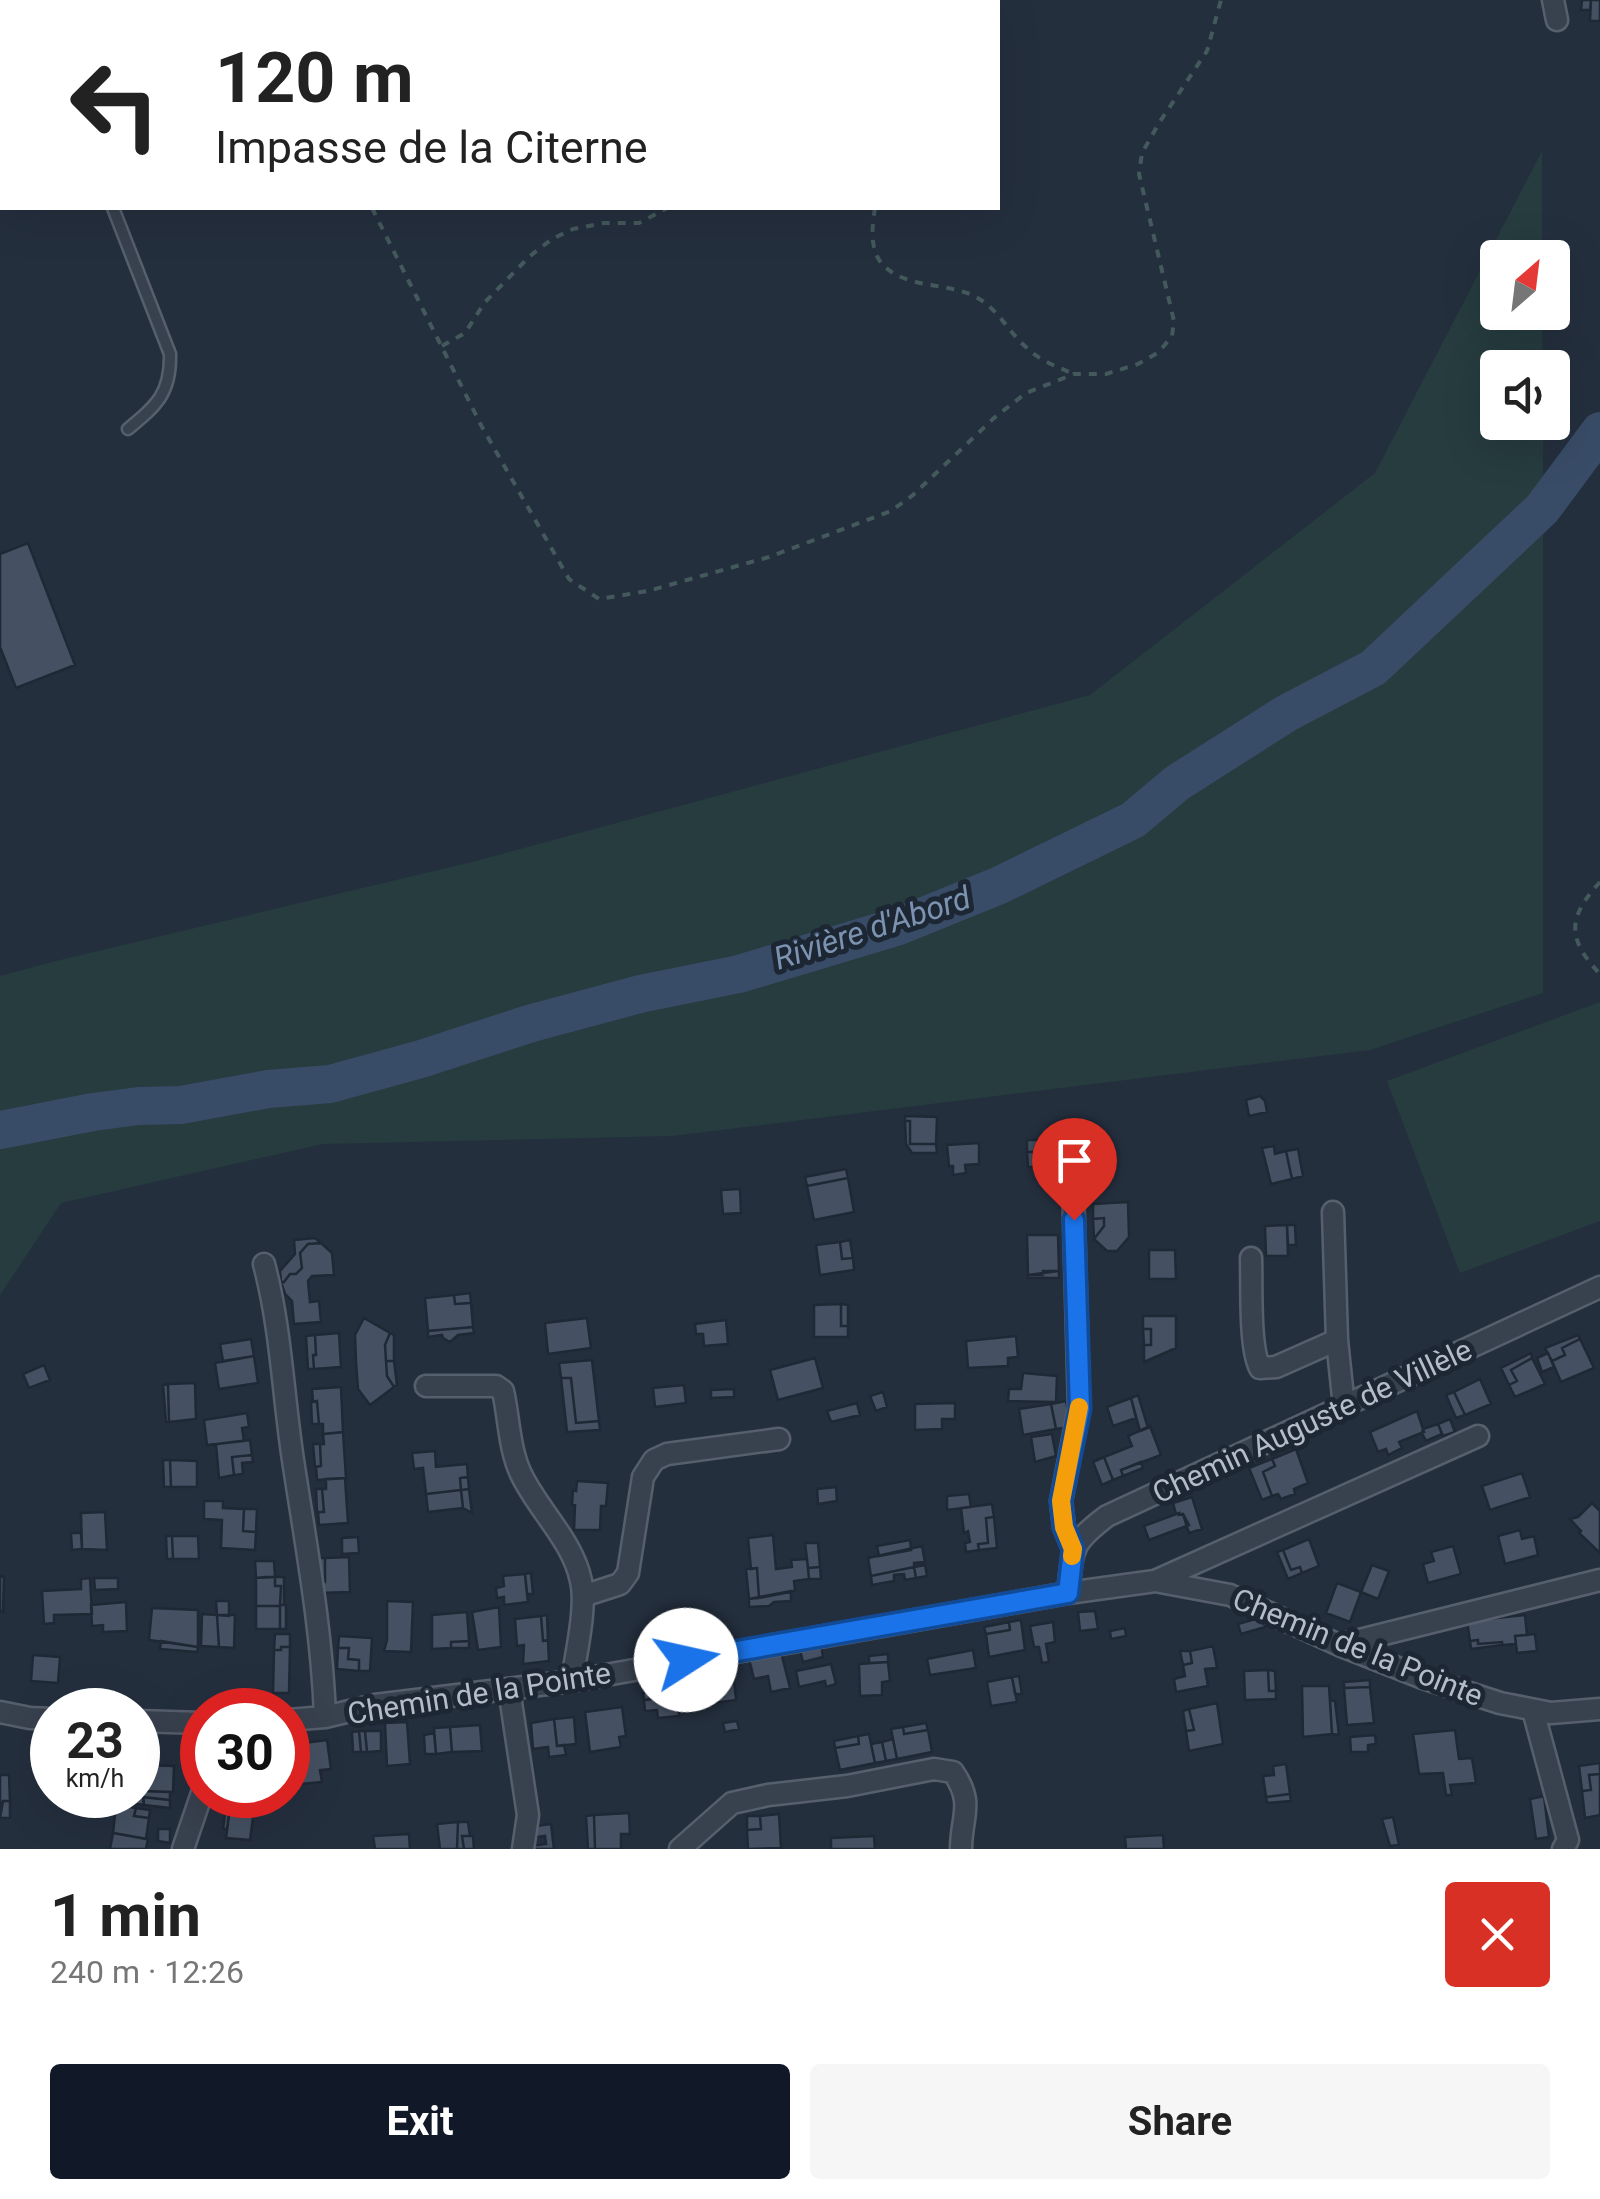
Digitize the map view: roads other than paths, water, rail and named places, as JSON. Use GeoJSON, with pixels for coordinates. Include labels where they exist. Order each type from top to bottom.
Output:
{"type":"FeatureCollection","features":[{"type":"Feature","properties":{"kind":"street"},"geometry":{"type":"LineString","coordinates":[[1068,1593],[1073,1549],[1064,1527],[1061,1501],[1080,1409],[1073,1183]]}},
{"type":"Feature","properties":{"kind":"street"},"geometry":{"type":"LineString","coordinates":[[1333,1212],[1337,1340],[1344,1408]]}},
{"type":"Feature","properties":{"kind":"street"},"geometry":{"type":"LineString","coordinates":[[1251,1258],[1254,1347],[1260,1368],[1276,1367],[1337,1340]]}},
{"type":"Feature","properties":{"kind":"street"},"geometry":{"type":"LineString","coordinates":[[264,1264],[274,1304],[304,1544],[318,1612],[325,1717]]}},
{"type":"Feature","properties":{"kind":"street","name":"Chemin Auguste de Villèle"},"geometry":{"type":"LineString","coordinates":[[1073,1549],[1088,1530],[1107,1516],[1600,1287]]}},
{"type":"Feature","properties":{"kind":"street"},"geometry":{"type":"LineString","coordinates":[[426,1386],[496,1386],[503,1391],[518,1468],[564,1541],[581,1578],[583,1596],[572,1681]]}},
{"type":"Feature","properties":{"kind":"street"},"geometry":{"type":"LineString","coordinates":[[1156,1581],[1478,1436]]}},
{"type":"Feature","properties":{"kind":"street"},"geometry":{"type":"LineString","coordinates":[[583,1596],[620,1584],[628,1574],[642,1477],[654,1460],[667,1454],[779,1439]]}},
{"type":"Feature","properties":{"kind":"street"},"geometry":{"type":"LineString","coordinates":[[1339,1646],[1600,1580]]}},
{"type":"Feature","properties":{"kind":"street","name":"Chemin de la Pointe"},"geometry":{"type":"LineString","coordinates":[[310,1718],[375,1705],[572,1681],[1068,1593],[1156,1581],[1230,1594],[1339,1646],[1500,1703],[1550,1714],[1600,1709]]}},
{"type":"Feature","properties":{"kind":"street"},"geometry":{"type":"LineString","coordinates":[[509,1689],[528,1816],[523,1849]]}},
{"type":"Feature","properties":{"kind":"street"},"geometry":{"type":"LineString","coordinates":[[1533,1710],[1568,1840],[1564,1849]]}},
{"type":"Feature","properties":{"kind":"street"},"geometry":{"type":"LineString","coordinates":[[0,1712],[30,1718]]}},
{"type":"Feature","properties":{"kind":"street"},"geometry":{"type":"LineString","coordinates":[[680,1849],[732,1804],[768,1794],[847,1786],[934,1769],[953,1772],[963,1787],[966,1811],[961,1849]]}},
{"type":"Feature","properties":{"kind":"street"},"geometry":{"type":"LineString","coordinates":[[183,1849],[194,1818]]}},
{"type":"Feature","properties":{"kind":"lane"},"geometry":{"type":"LineString","coordinates":[[114,210],[170,354],[165,392],[128,429]]}},
{"type":"Feature","properties":{"kind":"waterway","name":"Rivière d'Abord"},"geometry":{"type":"LineString","coordinates":[[0,1130],[93,1112],[181,1105],[268,1089],[330,1084],[532,1023],[640,994],[739,974],[899,926],[1000,885],[1133,820],[1177,783],[1287,713],[1373,668],[1542,509],[1600,431]]}}]}
